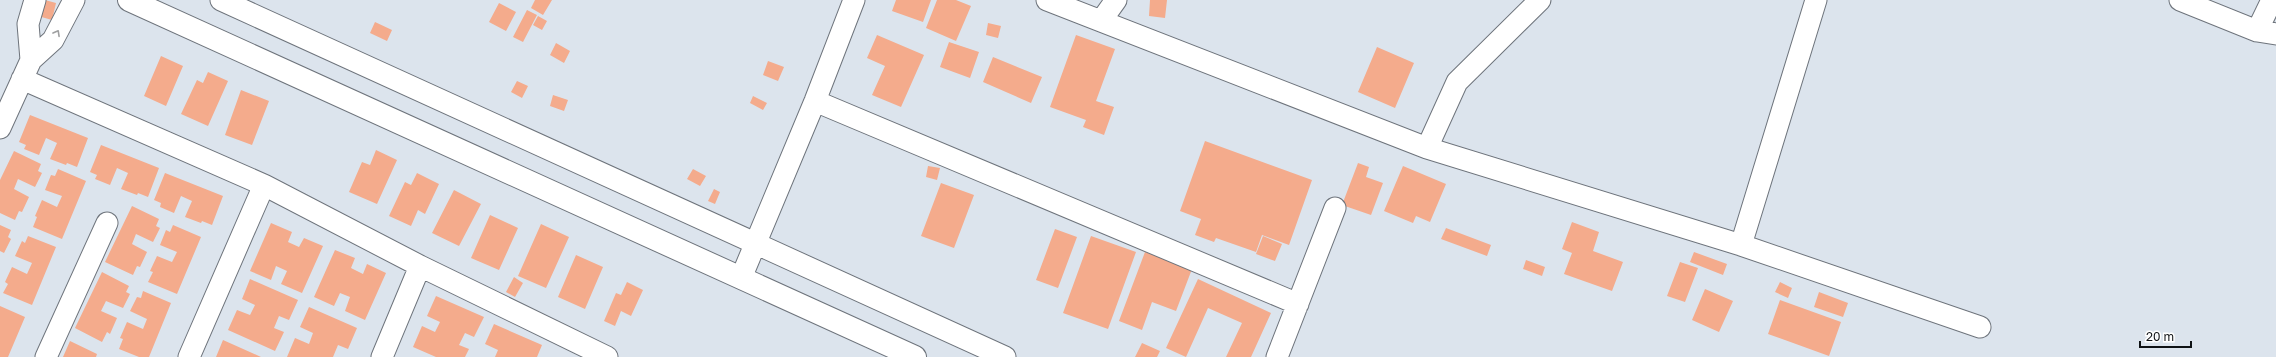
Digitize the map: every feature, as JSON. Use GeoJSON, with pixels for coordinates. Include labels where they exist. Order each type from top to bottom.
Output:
{"type":"FeatureCollection","features":[{"type":"Feature","properties":{"kind":"main road"},"geometry":{"type":"LineString","coordinates":[[130,0],[915,357]]}},
{"type":"Feature","properties":{"kind":"street"},"geometry":{"type":"LineString","coordinates":[[31,60],[28,24],[35,0]]}},
{"type":"Feature","properties":{"kind":"street"},"geometry":{"type":"LineString","coordinates":[[0,128],[31,60],[53,40],[74,0]]}},
{"type":"Feature","properties":{"kind":"street"},"geometry":{"type":"LineString","coordinates":[[221,0],[1005,357]]}},
{"type":"Feature","properties":{"kind":"street"},"geometry":{"type":"LineString","coordinates":[[741,278],[815,101],[854,0]]}},
{"type":"Feature","properties":{"kind":"street"},"geometry":{"type":"LineString","coordinates":[[1047,0],[1427,148],[1741,245],[1980,327]]}},
{"type":"Feature","properties":{"kind":"street"},"geometry":{"type":"LineString","coordinates":[[1101,21],[1116,0]]}},
{"type":"Feature","properties":{"kind":"street"},"geometry":{"type":"LineString","coordinates":[[1427,148],[1457,82],[1540,0]]}},
{"type":"Feature","properties":{"kind":"street"},"geometry":{"type":"LineString","coordinates":[[1741,245],[1816,0]]}},
{"type":"Feature","properties":{"kind":"street"},"geometry":{"type":"LineString","coordinates":[[2180,0],[2267,32],[2272,0]]}},
{"type":"Feature","properties":{"kind":"street"},"geometry":{"type":"LineString","coordinates":[[22,79],[264,185],[420,266],[573,350],[607,357]]}},
{"type":"Feature","properties":{"kind":"street"},"geometry":{"type":"LineString","coordinates":[[815,101],[1298,304]]}},
{"type":"Feature","properties":{"kind":"street"},"geometry":{"type":"LineString","coordinates":[[188,357],[264,185]]}},
{"type":"Feature","properties":{"kind":"street"},"geometry":{"type":"LineString","coordinates":[[1277,357],[1334,208]]}},
{"type":"Feature","properties":{"kind":"street"},"geometry":{"type":"LineString","coordinates":[[46,357],[107,223]]}},
{"type":"Feature","properties":{"kind":"street"},"geometry":{"type":"LineString","coordinates":[[382,357],[420,266]]}},
{"type":"Feature","properties":{"kind":"building"},"geometry":{"type":"Polygon","coordinates":[[[45,0],[56,3],[52,20],[38,16],[45,0]]]}},
{"type":"Feature","properties":{"kind":"building"},"geometry":{"type":"Polygon","coordinates":[[[535,0],[552,0],[543,15],[531,8],[535,0]]]}},
{"type":"Feature","properties":{"kind":"building"},"geometry":{"type":"Polygon","coordinates":[[[896,0],[931,0],[923,22],[892,11],[896,0]]]}},
{"type":"Feature","properties":{"kind":"building"},"geometry":{"type":"Polygon","coordinates":[[[937,0],[956,0],[971,6],[956,41],[926,28],[937,0]]]}},
{"type":"Feature","properties":{"kind":"building"},"geometry":{"type":"Polygon","coordinates":[[[1150,0],[1167,0],[1165,18],[1149,16],[1150,0]]]}},
{"type":"Feature","properties":{"kind":"building"},"geometry":{"type":"Polygon","coordinates":[[[499,3],[516,12],[506,31],[489,22],[499,3]]]}},
{"type":"Feature","properties":{"kind":"building"},"geometry":{"type":"Polygon","coordinates":[[[527,10],[537,15],[523,42],[513,37],[527,10]]]}},
{"type":"Feature","properties":{"kind":"building"},"geometry":{"type":"Polygon","coordinates":[[[538,16],[547,21],[542,30],[533,25],[538,16]]]}},
{"type":"Feature","properties":{"kind":"building"},"geometry":{"type":"Polygon","coordinates":[[[375,22],[392,30],[387,41],[370,33],[375,22]]]}},
{"type":"Feature","properties":{"kind":"building"},"geometry":{"type":"Polygon","coordinates":[[[988,23],[1001,26],[998,38],[986,35],[988,23]]]}},
{"type":"Feature","properties":{"kind":"building"},"geometry":{"type":"Polygon","coordinates":[[[877,35],[924,55],[901,107],[872,95],[885,66],[867,58],[877,35]]]}},
{"type":"Feature","properties":{"kind":"building"},"geometry":{"type":"Polygon","coordinates":[[[1076,35],[1115,49],[1096,101],[1114,107],[1104,135],[1083,127],[1086,120],[1050,107],[1076,35]]]}},
{"type":"Feature","properties":{"kind":"building"},"geometry":{"type":"Polygon","coordinates":[[[949,42],[979,52],[970,78],[940,67],[949,42]]]}},
{"type":"Feature","properties":{"kind":"building"},"geometry":{"type":"Polygon","coordinates":[[[556,43],[570,51],[564,63],[550,55],[556,43]]]}},
{"type":"Feature","properties":{"kind":"building"},"geometry":{"type":"Polygon","coordinates":[[[1377,47],[1414,63],[1395,108],[1358,92],[1377,47]]]}},
{"type":"Feature","properties":{"kind":"building"},"geometry":{"type":"Polygon","coordinates":[[[161,56],[183,66],[166,106],[144,96],[161,56]]]}},
{"type":"Feature","properties":{"kind":"building"},"geometry":{"type":"Polygon","coordinates":[[[993,57],[1042,77],[1031,103],[983,82],[993,57]]]}},
{"type":"Feature","properties":{"kind":"building"},"geometry":{"type":"Polygon","coordinates":[[[768,61],[784,67],[778,81],[763,75],[768,61]]]}},
{"type":"Feature","properties":{"kind":"building"},"geometry":{"type":"Polygon","coordinates":[[[208,72],[228,81],[208,126],[181,114],[197,80],[203,83],[208,72]]]}},
{"type":"Feature","properties":{"kind":"building"},"geometry":{"type":"Polygon","coordinates":[[[517,81],[528,86],[522,98],[511,92],[517,81]]]}},
{"type":"Feature","properties":{"kind":"building"},"geometry":{"type":"Polygon","coordinates":[[[241,90],[269,101],[252,145],[225,135],[241,90]]]}},
{"type":"Feature","properties":{"kind":"building"},"geometry":{"type":"Polygon","coordinates":[[[553,95],[568,100],[564,111],[550,106],[553,95]]]}},
{"type":"Feature","properties":{"kind":"building"},"geometry":{"type":"Polygon","coordinates":[[[753,96],[767,103],[763,110],[750,103],[753,96]]]}},
{"type":"Feature","properties":{"kind":"building"},"geometry":{"type":"Polygon","coordinates":[[[30,115],[88,138],[77,167],[67,163],[66,165],[50,159],[57,143],[46,138],[39,155],[24,149],[26,145],[19,142],[30,115]]]}},
{"type":"Feature","properties":{"kind":"building"},"geometry":{"type":"Polygon","coordinates":[[[1205,141],[1312,180],[1289,245],[1262,235],[1256,252],[1216,238],[1214,242],[1195,235],[1201,219],[1180,211],[1205,141]]]}},
{"type":"Feature","properties":{"kind":"building"},"geometry":{"type":"Polygon","coordinates":[[[101,145],[159,168],[148,197],[138,193],[137,195],[121,189],[128,173],[117,168],[110,185],[95,179],[97,175],[90,172],[101,145]]]}},
{"type":"Feature","properties":{"kind":"building"},"geometry":{"type":"Polygon","coordinates":[[[376,150],[397,160],[377,204],[349,192],[362,162],[370,165],[376,150]]]}},
{"type":"Feature","properties":{"kind":"building"},"geometry":{"type":"Polygon","coordinates":[[[14,151],[41,164],[38,171],[42,173],[35,187],[18,179],[14,189],[29,197],[22,212],[19,211],[15,220],[0,213],[0,180],[14,151]]]}},
{"type":"Feature","properties":{"kind":"building"},"geometry":{"type":"Polygon","coordinates":[[[1358,163],[1369,167],[1366,177],[1383,183],[1371,215],[1342,205],[1358,163]]]}},
{"type":"Feature","properties":{"kind":"building"},"geometry":{"type":"Polygon","coordinates":[[[928,166],[940,168],[937,180],[926,177],[928,166]]]}},
{"type":"Feature","properties":{"kind":"building"},"geometry":{"type":"Polygon","coordinates":[[[1403,166],[1446,184],[1430,222],[1416,216],[1413,223],[1384,211],[1403,166]]]}},
{"type":"Feature","properties":{"kind":"building"},"geometry":{"type":"Polygon","coordinates":[[[58,169],[86,181],[62,239],[33,227],[37,217],[35,216],[42,200],[57,207],[62,196],[45,190],[51,175],[55,176],[58,169]]]}},
{"type":"Feature","properties":{"kind":"building"},"geometry":{"type":"Polygon","coordinates":[[[693,169],[706,176],[700,186],[687,179],[693,169]]]}},
{"type":"Feature","properties":{"kind":"building"},"geometry":{"type":"Polygon","coordinates":[[[165,173],[223,196],[212,225],[202,221],[201,223],[185,217],[192,201],[181,196],[174,213],[160,207],[161,203],[154,200],[165,173]]]}},
{"type":"Feature","properties":{"kind":"building"},"geometry":{"type":"Polygon","coordinates":[[[417,173],[439,184],[425,214],[418,210],[411,226],[389,216],[405,182],[411,185],[417,173]]]}},
{"type":"Feature","properties":{"kind":"building"},"geometry":{"type":"Polygon","coordinates":[[[941,183],[974,195],[954,248],[921,236],[941,183]]]}},
{"type":"Feature","properties":{"kind":"building"},"geometry":{"type":"Polygon","coordinates":[[[714,189],[720,192],[715,204],[708,201],[714,189]]]}},
{"type":"Feature","properties":{"kind":"building"},"geometry":{"type":"Polygon","coordinates":[[[454,190],[481,204],[459,246],[432,233],[454,190]]]}},
{"type":"Feature","properties":{"kind":"building"},"geometry":{"type":"Polygon","coordinates":[[[132,206],[159,219],[156,226],[160,228],[153,242],[136,234],[132,244],[147,252],[140,267],[137,266],[133,275],[105,262],[132,206]]]}},
{"type":"Feature","properties":{"kind":"building"},"geometry":{"type":"Polygon","coordinates":[[[490,215],[518,228],[499,270],[471,258],[490,215]]]}},
{"type":"Feature","properties":{"kind":"building"},"geometry":{"type":"Polygon","coordinates":[[[1572,222],[1599,232],[1593,251],[1623,262],[1612,291],[1564,274],[1572,253],[1562,249],[1572,222]]]}},
{"type":"Feature","properties":{"kind":"building"},"geometry":{"type":"Polygon","coordinates":[[[271,223],[292,232],[288,242],[299,247],[304,238],[323,246],[302,293],[281,284],[287,271],[276,266],[271,280],[250,271],[271,223]]]}},
{"type":"Feature","properties":{"kind":"building"},"geometry":{"type":"Polygon","coordinates":[[[541,224],[569,237],[546,288],[518,276],[541,224]]]}},
{"type":"Feature","properties":{"kind":"building"},"geometry":{"type":"Polygon","coordinates":[[[0,225],[11,230],[8,237],[11,239],[4,253],[0,251],[0,225]]]}},
{"type":"Feature","properties":{"kind":"building"},"geometry":{"type":"Polygon","coordinates":[[[173,225],[201,237],[177,294],[148,282],[153,272],[150,271],[157,256],[172,262],[177,252],[160,245],[166,230],[170,232],[173,225]]]}},
{"type":"Feature","properties":{"kind":"building"},"geometry":{"type":"Polygon","coordinates":[[[1446,228],[1491,245],[1487,256],[1441,239],[1446,228]]]}},
{"type":"Feature","properties":{"kind":"building"},"geometry":{"type":"Polygon","coordinates":[[[1055,229],[1077,237],[1058,288],[1036,280],[1055,229]]]}},
{"type":"Feature","properties":{"kind":"building"},"geometry":{"type":"Polygon","coordinates":[[[28,236],[56,247],[32,305],[3,293],[8,284],[5,282],[12,267],[27,274],[32,263],[15,256],[22,241],[25,243],[28,236]]]}},
{"type":"Feature","properties":{"kind":"building"},"geometry":{"type":"Polygon","coordinates":[[[1091,236],[1136,252],[1108,329],[1063,313],[1091,236]]]}},
{"type":"Feature","properties":{"kind":"building"},"geometry":{"type":"Polygon","coordinates":[[[1263,236],[1282,244],[1275,261],[1256,254],[1263,236]]]}},
{"type":"Feature","properties":{"kind":"building"},"geometry":{"type":"Polygon","coordinates":[[[335,250],[355,258],[351,268],[363,274],[367,264],[386,273],[365,320],[345,311],[350,297],[340,293],[334,306],[314,297],[335,250]]]}},
{"type":"Feature","properties":{"kind":"building"},"geometry":{"type":"Polygon","coordinates":[[[1145,252],[1192,269],[1176,311],[1152,302],[1142,330],[1119,321],[1145,252]]]}},
{"type":"Feature","properties":{"kind":"building"},"geometry":{"type":"Polygon","coordinates":[[[1694,252],[1727,264],[1723,275],[1690,262],[1694,252]]]}},
{"type":"Feature","properties":{"kind":"building"},"geometry":{"type":"Polygon","coordinates":[[[576,255],[603,267],[585,309],[558,297],[576,255]]]}},
{"type":"Feature","properties":{"kind":"building"},"geometry":{"type":"Polygon","coordinates":[[[1526,260],[1545,267],[1542,276],[1523,269],[1526,260]]]}},
{"type":"Feature","properties":{"kind":"building"},"geometry":{"type":"Polygon","coordinates":[[[1680,262],[1698,268],[1685,302],[1667,296],[1680,262]]]}},
{"type":"Feature","properties":{"kind":"building"},"geometry":{"type":"Polygon","coordinates":[[[102,272],[129,286],[126,292],[130,294],[123,308],[106,301],[101,311],[117,318],[110,334],[107,332],[102,342],[75,328],[102,272]]]}},
{"type":"Feature","properties":{"kind":"building"},"geometry":{"type":"Polygon","coordinates":[[[514,277],[523,283],[515,297],[506,292],[514,277]]]}},
{"type":"Feature","properties":{"kind":"building"},"geometry":{"type":"Polygon","coordinates":[[[250,279],[298,300],[289,320],[279,316],[274,328],[284,332],[275,351],[228,330],[237,310],[250,315],[255,305],[242,299],[250,279]]]}},
{"type":"Feature","properties":{"kind":"building"},"geometry":{"type":"Polygon","coordinates":[[[1198,279],[1271,313],[1251,357],[1226,357],[1242,323],[1208,308],[1186,357],[1166,348],[1198,279]]]}},
{"type":"Feature","properties":{"kind":"building"},"geometry":{"type":"Polygon","coordinates":[[[627,282],[643,290],[631,316],[621,311],[615,326],[604,321],[616,293],[621,295],[627,282]]]}},
{"type":"Feature","properties":{"kind":"building"},"geometry":{"type":"Polygon","coordinates":[[[1780,282],[1792,288],[1788,298],[1775,292],[1780,282]]]}},
{"type":"Feature","properties":{"kind":"building"},"geometry":{"type":"Polygon","coordinates":[[[1705,289],[1733,301],[1719,332],[1692,320],[1705,289]]]}},
{"type":"Feature","properties":{"kind":"building"},"geometry":{"type":"Polygon","coordinates":[[[143,291],[171,303],[149,357],[139,357],[119,349],[123,339],[120,338],[127,322],[143,329],[147,319],[130,311],[137,297],[141,298],[143,291]]]}},
{"type":"Feature","properties":{"kind":"building"},"geometry":{"type":"Polygon","coordinates":[[[1819,292],[1848,303],[1843,317],[1814,307],[1819,292]]]}},
{"type":"Feature","properties":{"kind":"building"},"geometry":{"type":"Polygon","coordinates":[[[436,296],[484,317],[474,337],[465,333],[459,345],[469,349],[465,357],[436,357],[413,347],[422,326],[435,332],[440,322],[427,316],[436,296]]]}},
{"type":"Feature","properties":{"kind":"building"},"geometry":{"type":"Polygon","coordinates":[[[1780,300],[1841,322],[1829,356],[1768,334],[1780,300]]]}},
{"type":"Feature","properties":{"kind":"building"},"geometry":{"type":"Polygon","coordinates":[[[0,306],[25,317],[8,357],[0,357],[0,306]]]}},
{"type":"Feature","properties":{"kind":"building"},"geometry":{"type":"Polygon","coordinates":[[[309,307],[357,328],[348,349],[338,345],[333,357],[287,357],[295,338],[309,344],[313,333],[300,327],[309,307]]]}},
{"type":"Feature","properties":{"kind":"building"},"geometry":{"type":"Polygon","coordinates":[[[494,324],[542,345],[537,357],[495,357],[498,350],[485,344],[494,324]]]}},
{"type":"Feature","properties":{"kind":"building"},"geometry":{"type":"Polygon","coordinates":[[[223,340],[261,357],[216,357],[223,340]]]}},
{"type":"Feature","properties":{"kind":"building"},"geometry":{"type":"Polygon","coordinates":[[[70,341],[97,354],[96,357],[63,357],[70,341]]]}},
{"type":"Feature","properties":{"kind":"building"},"geometry":{"type":"Polygon","coordinates":[[[1142,343],[1160,351],[1157,357],[1135,357],[1142,343]]]}}]}
